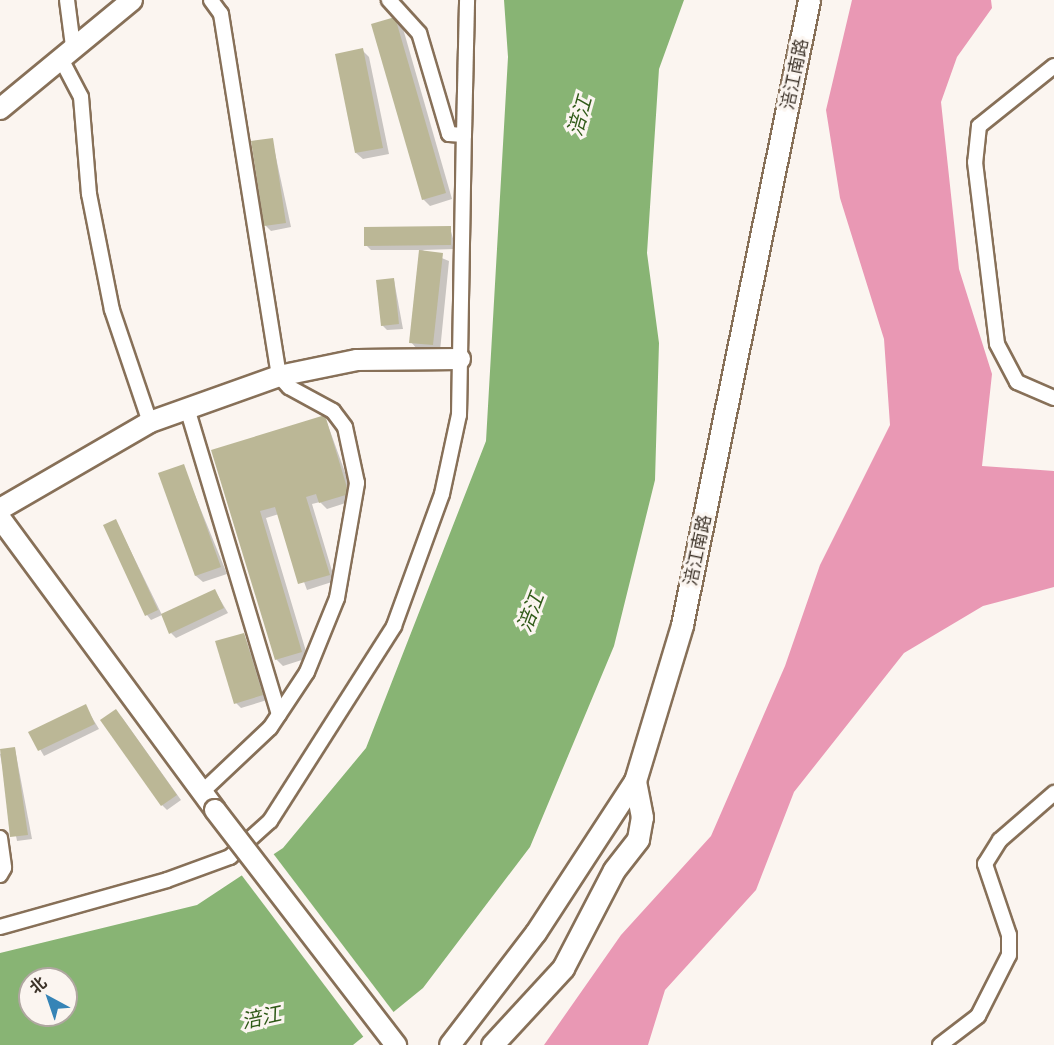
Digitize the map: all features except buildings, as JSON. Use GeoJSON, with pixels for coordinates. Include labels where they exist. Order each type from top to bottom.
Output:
{"type":"FeatureCollection","features":[{"type":"Feature","properties":{"kind":"main road","name":"涪江南路"},"geometry":{"type":"LineString","coordinates":[[635,781],[682,625],[809,0]]}},
{"type":"Feature","properties":{"kind":"main road"},"geometry":{"type":"LineString","coordinates":[[492,1045],[563,968],[614,870],[638,839],[642,817],[635,781]]}},
{"type":"Feature","properties":{"kind":"street"},"geometry":{"type":"LineString","coordinates":[[67,0],[67,52],[81,97],[89,194],[112,310],[150,422]]}},
{"type":"Feature","properties":{"kind":"street"},"geometry":{"type":"LineString","coordinates":[[0,109],[132,0]]}},
{"type":"Feature","properties":{"kind":"street"},"geometry":{"type":"LineString","coordinates":[[202,792],[279,714],[307,672],[337,598],[357,483],[345,427],[333,411],[289,387],[279,376],[221,14],[211,0]]}},
{"type":"Feature","properties":{"kind":"street"},"geometry":{"type":"LineString","coordinates":[[388,0],[418,33],[449,134],[464,135]]}},
{"type":"Feature","properties":{"kind":"street"},"geometry":{"type":"LineString","coordinates":[[0,927],[167,880],[230,857],[270,820],[394,626],[442,494],[459,415],[467,0]]}},
{"type":"Feature","properties":{"kind":"street"},"geometry":{"type":"LineString","coordinates":[[1054,66],[979,126],[975,162],[997,344],[1017,382],[1054,398]]}},
{"type":"Feature","properties":{"kind":"street"},"geometry":{"type":"LineString","coordinates":[[0,509],[150,422],[279,376],[357,360],[460,359]]}},
{"type":"Feature","properties":{"kind":"street"},"geometry":{"type":"LineString","coordinates":[[188,408],[279,714]]}},
{"type":"Feature","properties":{"kind":"street"},"geometry":{"type":"LineString","coordinates":[[0,518],[214,810],[396,1045]]}},
{"type":"Feature","properties":{"kind":"street","name":"涪江南路"},"geometry":{"type":"LineString","coordinates":[[450,1045],[536,933],[635,781]]}},
{"type":"Feature","properties":{"kind":"street"},"geometry":{"type":"LineString","coordinates":[[940,1045],[978,1017],[1010,956],[1009,935],[985,864],[1000,840],[1054,793]]}},
{"type":"Feature","properties":{"kind":"street"},"geometry":{"type":"LineString","coordinates":[[0,838],[4,868],[0,876]]}},
{"type":"Feature","properties":{"kind":"shaded area"},"geometry":{"type":"Polygon","coordinates":[[[852,0],[991,0],[992,8],[957,57],[941,102],[959,269],[992,374],[982,466],[1054,471],[1054,587],[983,606],[904,653],[794,792],[756,890],[665,990],[648,1045],[544,1045],[621,935],[711,836],[785,666],[820,565],[890,425],[884,339],[840,198],[826,110],[852,0]]]}},
{"type":"Feature","properties":{"kind":"water","name":"涪江"},"geometry":{"type":"Polygon","coordinates":[[[504,0],[684,0],[659,69],[647,253],[659,343],[655,480],[614,646],[530,847],[423,988],[353,1045],[0,1045],[0,953],[197,905],[283,848],[366,748],[486,441],[508,57],[504,0]]]}},
{"type":"Feature","properties":{"kind":"pier"},"geometry":{"type":"Polygon","coordinates":[[[272,852],[395,1014],[365,1039],[240,873],[272,852]]]}}]}
